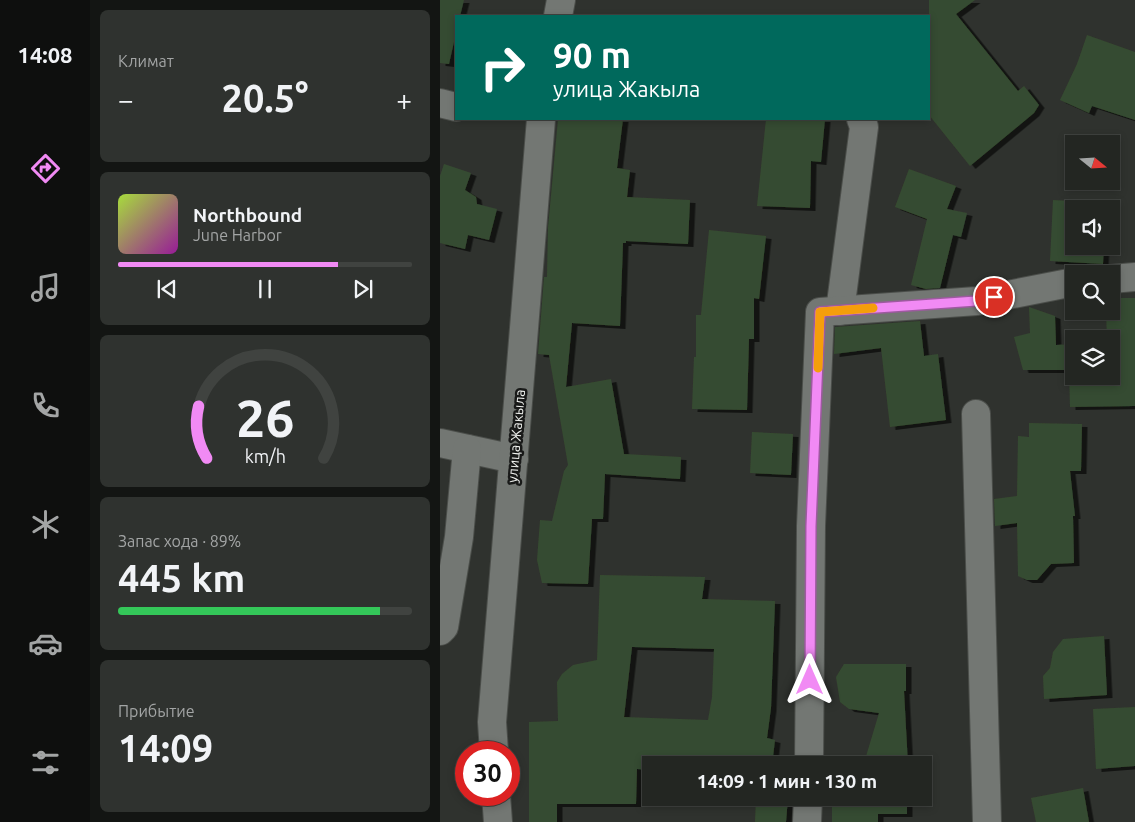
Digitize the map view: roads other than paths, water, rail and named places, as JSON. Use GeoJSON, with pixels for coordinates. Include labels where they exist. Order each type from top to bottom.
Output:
{"type":"FeatureCollection","features":[{"type":"Feature","properties":{"kind":"street"},"geometry":{"type":"LineString","coordinates":[[558,15],[561,0]]}},
{"type":"Feature","properties":{"kind":"street"},"geometry":{"type":"LineString","coordinates":[[440,103],[455,106]]}},
{"type":"Feature","properties":{"kind":"street","name":"улица Жакыла"},"geometry":{"type":"LineString","coordinates":[[493,741],[492,722],[514,458],[534,120]]}},
{"type":"Feature","properties":{"kind":"street"},"geometry":{"type":"LineString","coordinates":[[840,311],[864,127],[861,120]]}},
{"type":"Feature","properties":{"kind":"street"},"geometry":{"type":"LineString","coordinates":[[1120,278],[1135,277]]}},
{"type":"Feature","properties":{"kind":"street"},"geometry":{"type":"LineString","coordinates":[[809,756],[811,526],[820,312],[976,301],[1065,284]]}},
{"type":"Feature","properties":{"kind":"street"},"geometry":{"type":"LineString","coordinates":[[976,414],[988,822]]}},
{"type":"Feature","properties":{"kind":"street"},"geometry":{"type":"LineString","coordinates":[[440,443],[514,458]]}},
{"type":"Feature","properties":{"kind":"street"},"geometry":{"type":"LineString","coordinates":[[440,631],[444,627],[459,537],[467,449]]}},
{"type":"Feature","properties":{"kind":"street"},"geometry":{"type":"LineString","coordinates":[[497,806],[498,822]]}},
{"type":"Feature","properties":{"kind":"street"},"geometry":{"type":"LineString","coordinates":[[807,822],[808,806]]}}]}
